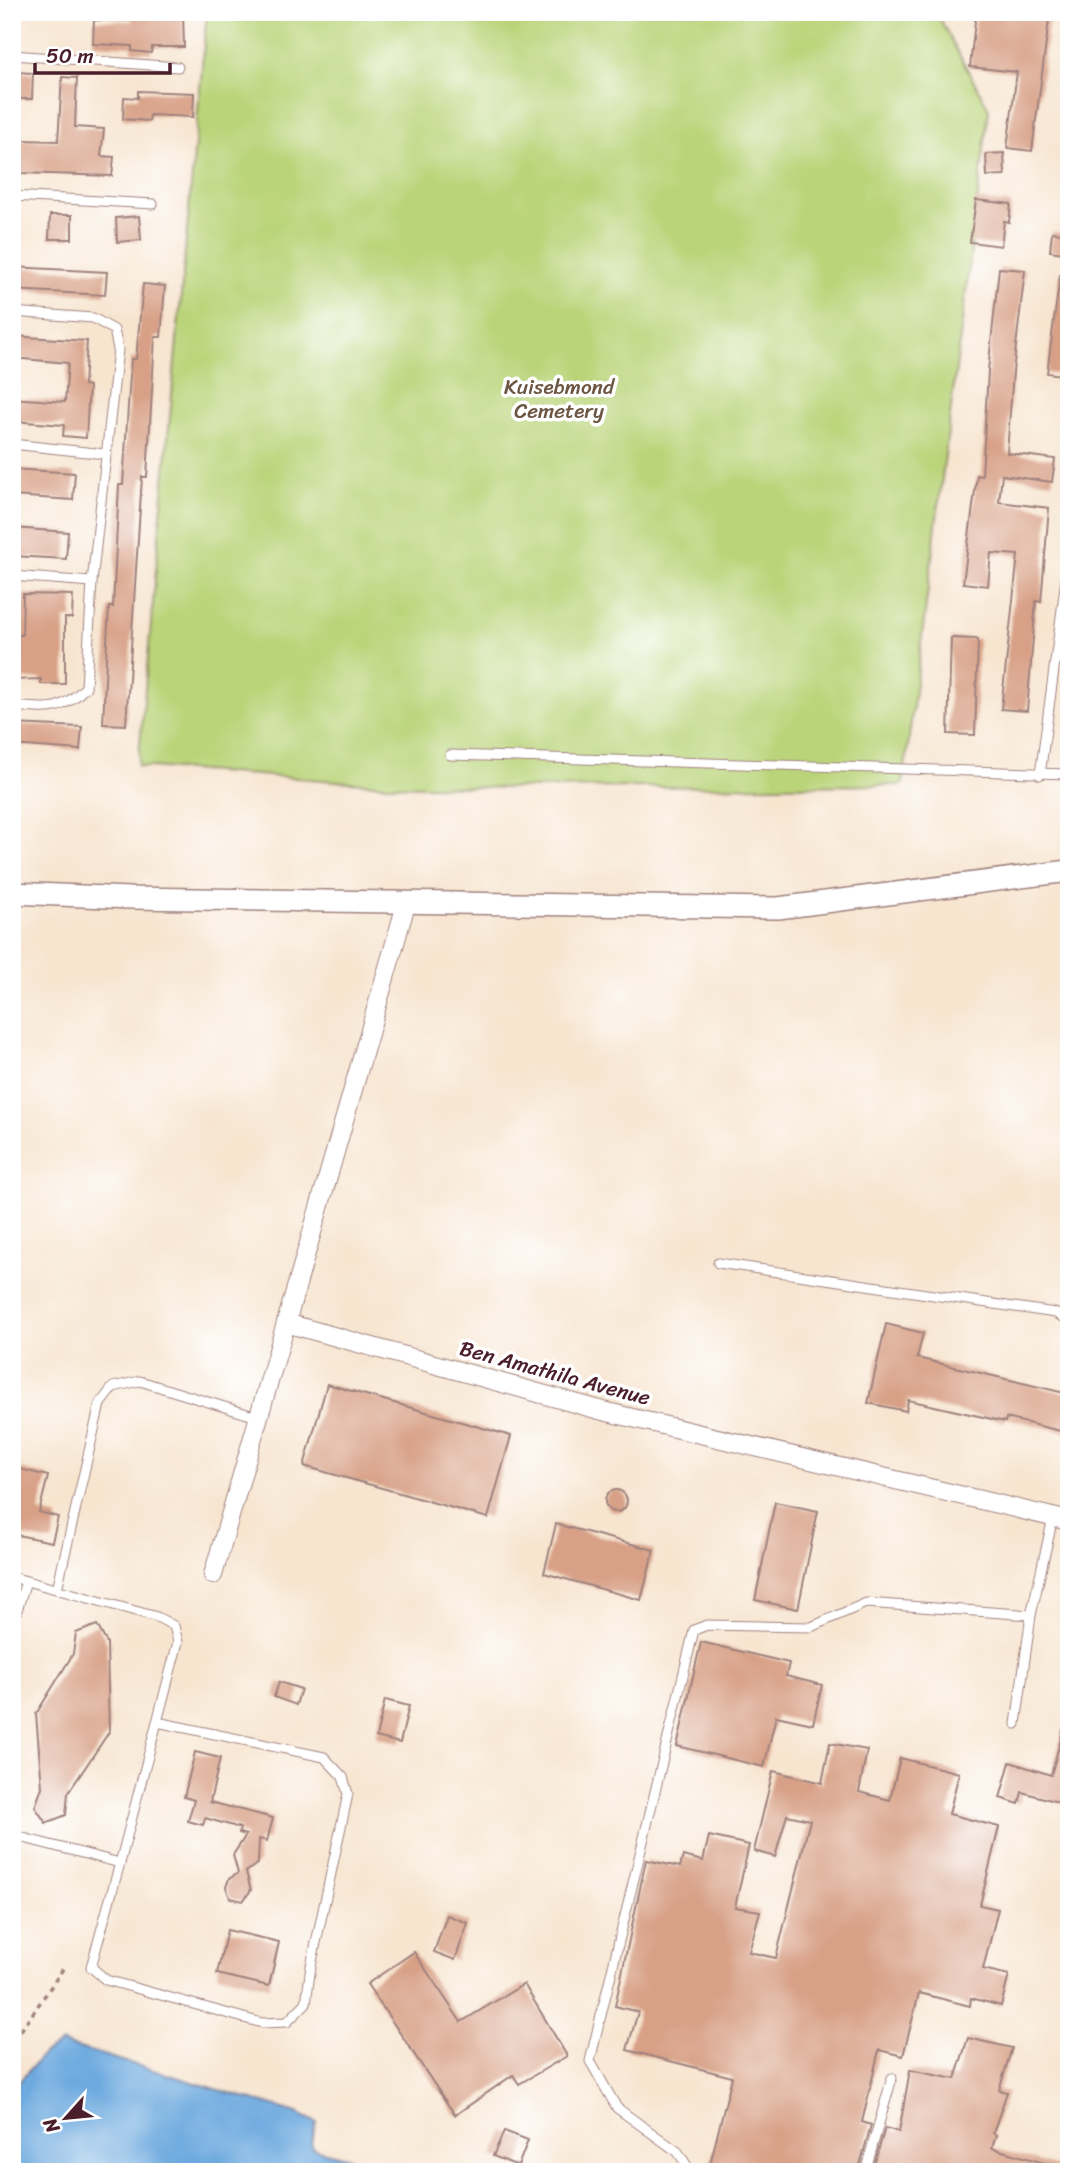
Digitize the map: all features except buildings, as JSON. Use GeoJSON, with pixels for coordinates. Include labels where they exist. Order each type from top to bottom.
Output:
{"type":"FeatureCollection","features":[{"type":"Feature","properties":{"kind":"street"},"geometry":{"type":"LineString","coordinates":[[12,893],[778,908],[1069,871]]}},
{"type":"Feature","properties":{"kind":"street"},"geometry":{"type":"LineString","coordinates":[[213,1575],[407,901]]}},
{"type":"Feature","properties":{"kind":"street","name":"Ben Amathila Avenue"},"geometry":{"type":"LineString","coordinates":[[286,1323],[603,1411],[1061,1519]]}},
{"type":"Feature","properties":{"kind":"lane"},"geometry":{"type":"LineString","coordinates":[[12,55],[178,67]]}},
{"type":"Feature","properties":{"kind":"lane"},"geometry":{"type":"LineString","coordinates":[[12,196],[153,204]]}},
{"type":"Feature","properties":{"kind":"lane"},"geometry":{"type":"LineString","coordinates":[[12,312],[93,318],[114,330],[118,349],[92,582],[86,687],[70,703],[50,709],[12,706]]}},
{"type":"Feature","properties":{"kind":"lane"},"geometry":{"type":"LineString","coordinates":[[12,444],[105,454]]}},
{"type":"Feature","properties":{"kind":"lane"},"geometry":{"type":"LineString","coordinates":[[1040,775],[1069,556]]}},
{"type":"Feature","properties":{"kind":"lane"},"geometry":{"type":"LineString","coordinates":[[12,576],[92,582]]}},
{"type":"Feature","properties":{"kind":"lane"},"geometry":{"type":"LineString","coordinates":[[450,755],[1069,775]]}},
{"type":"Feature","properties":{"kind":"lane"},"geometry":{"type":"LineString","coordinates":[[718,1263],[1055,1314],[1069,1320]]}},
{"type":"Feature","properties":{"kind":"lane"},"geometry":{"type":"LineString","coordinates":[[57,1590],[100,1404],[113,1387],[140,1381],[257,1417]]}},
{"type":"Feature","properties":{"kind":"lane"},"geometry":{"type":"LineString","coordinates":[[1016,1724],[1031,1615],[1061,1519]]}},
{"type":"Feature","properties":{"kind":"lane"},"geometry":{"type":"LineString","coordinates":[[12,1577],[157,1616],[174,1626],[178,1642],[91,1966],[106,1980],[262,2023],[287,2022],[306,2003],[311,1966],[348,1794],[343,1777],[324,1757],[157,1722]]}},
{"type":"Feature","properties":{"kind":"lane"},"geometry":{"type":"LineString","coordinates":[[12,1627],[26,1581]]}},
{"type":"Feature","properties":{"kind":"lane"},"geometry":{"type":"LineString","coordinates":[[691,2172],[678,2152],[617,2108],[604,2091],[590,2061],[694,1630],[707,1625],[811,1627],[866,1603],[1031,1615]]}},
{"type":"Feature","properties":{"kind":"lane"},"geometry":{"type":"LineString","coordinates":[[12,1835],[120,1863]]}},
{"type":"Feature","properties":{"kind":"lane"},"geometry":{"type":"LineString","coordinates":[[865,2172],[892,2078]]}},
{"type":"Feature","properties":{"kind":"path"},"geometry":{"type":"LineString","coordinates":[[12,2036],[22,2029],[65,1966]]}},
{"type":"Feature","properties":{"kind":"green space","name":"Kuisebmond Cemetery"},"geometry":{"type":"Polygon","coordinates":[[[207,12],[936,12],[989,109],[903,785],[512,788],[388,785],[138,766],[207,12]]]}},
{"type":"Feature","properties":{"kind":"water"},"geometry":{"type":"Polygon","coordinates":[[[62,2043],[297,2113],[317,2123],[311,2142],[313,2149],[408,2172],[12,2172],[12,2090],[43,2054],[62,2043]]]}}]}
